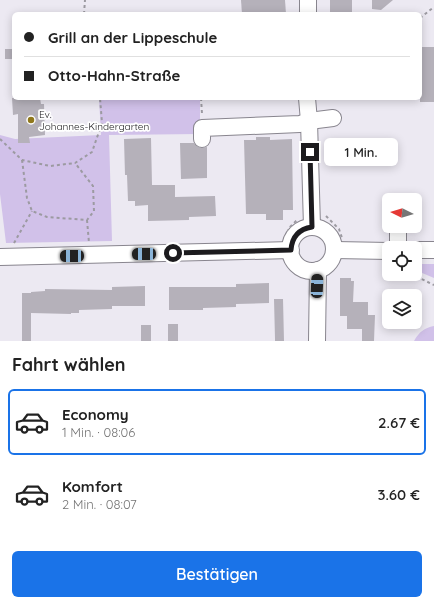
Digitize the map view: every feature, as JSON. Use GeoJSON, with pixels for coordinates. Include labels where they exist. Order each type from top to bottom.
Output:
{"type":"FeatureCollection","features":[{"type":"Feature","properties":{"kind":"street"},"geometry":{"type":"LineString","coordinates":[[308,0],[308,12]]}},
{"type":"Feature","properties":{"kind":"street"},"geometry":{"type":"LineString","coordinates":[[307,100],[310,121],[312,227]]}},
{"type":"Feature","properties":{"kind":"street"},"geometry":{"type":"LineString","coordinates":[[202,133],[300,124],[333,118]]}},
{"type":"Feature","properties":{"kind":"street"},"geometry":{"type":"LineString","coordinates":[[312,227],[325,231],[330,235],[335,250],[332,259],[328,264],[318,270],[311,271],[299,266],[292,256],[291,243],[294,236],[299,231],[312,227]]}},
{"type":"Feature","properties":{"kind":"street"},"geometry":{"type":"LineString","coordinates":[[0,257],[291,250]]}},
{"type":"Feature","properties":{"kind":"street"},"geometry":{"type":"LineString","coordinates":[[335,250],[382,250]]}},
{"type":"Feature","properties":{"kind":"street"},"geometry":{"type":"LineString","coordinates":[[422,250],[434,250]]}},
{"type":"Feature","properties":{"kind":"street"},"geometry":{"type":"LineString","coordinates":[[318,270],[320,337]]}},
{"type":"Feature","properties":{"kind":"path"},"geometry":{"type":"LineString","coordinates":[[84,12],[85,0]]}},
{"type":"Feature","properties":{"kind":"path"},"geometry":{"type":"LineString","coordinates":[[422,16],[434,7]]}},
{"type":"Feature","properties":{"kind":"path"},"geometry":{"type":"LineString","coordinates":[[0,139],[22,160],[50,166],[75,163],[92,152],[102,124],[100,100]]}},
{"type":"Feature","properties":{"kind":"path"},"geometry":{"type":"LineString","coordinates":[[201,100],[202,133]]}},
{"type":"Feature","properties":{"kind":"path"},"geometry":{"type":"LineString","coordinates":[[22,160],[26,198],[32,211],[47,217],[87,220]]}},
{"type":"Feature","properties":{"kind":"path"},"geometry":{"type":"LineString","coordinates":[[75,163],[93,186],[94,211],[87,220],[89,244]]}},
{"type":"Feature","properties":{"kind":"path"},"geometry":{"type":"LineString","coordinates":[[13,246],[32,211]]}},
{"type":"Feature","properties":{"kind":"path"},"geometry":{"type":"LineString","coordinates":[[422,279],[434,285]]}},
{"type":"Feature","properties":{"kind":"shaded area"},"geometry":{"type":"Polygon","coordinates":[[[99,100],[200,100],[200,134],[109,135],[112,241],[6,243],[0,194],[0,135],[15,139],[101,135],[99,100]]]}},
{"type":"Feature","properties":{"kind":"shaded area"},"geometry":{"type":"Polygon","coordinates":[[[422,264],[434,264],[434,278],[422,273],[422,264]]]}},
{"type":"Feature","properties":{"kind":"shaded area"},"geometry":{"type":"Polygon","coordinates":[[[434,326],[434,341],[414,341],[422,331],[434,326]]]}},
{"type":"Feature","properties":{"kind":"building"},"geometry":{"type":"Polygon","coordinates":[[[241,0],[285,0],[286,12],[242,12],[241,0]]]}},
{"type":"Feature","properties":{"kind":"building"},"geometry":{"type":"Polygon","coordinates":[[[330,0],[352,0],[352,12],[330,12],[330,0]]]}},
{"type":"Feature","properties":{"kind":"building"},"geometry":{"type":"Polygon","coordinates":[[[372,0],[393,0],[381,10],[372,9],[372,0]]]}},
{"type":"Feature","properties":{"kind":"building"},"geometry":{"type":"Polygon","coordinates":[[[422,47],[434,47],[434,102],[420,102],[420,100],[422,100],[422,47]]]}},
{"type":"Feature","properties":{"kind":"building"},"geometry":{"type":"Polygon","coordinates":[[[5,49],[12,49],[12,59],[5,59],[5,49]]]}},
{"type":"Feature","properties":{"kind":"building","name":"Ev. Johannes-Kindergarten"},"geometry":{"type":"Polygon","coordinates":[[[12,100],[40,100],[41,104],[44,104],[45,135],[29,137],[30,143],[18,143],[18,114],[13,115],[12,100]]]}},
{"type":"Feature","properties":{"kind":"building"},"geometry":{"type":"Polygon","coordinates":[[[256,137],[270,137],[270,140],[292,139],[293,210],[283,210],[283,220],[266,220],[266,214],[246,214],[244,140],[256,140],[256,137]]]}},
{"type":"Feature","properties":{"kind":"building"},"geometry":{"type":"Polygon","coordinates":[[[151,138],[152,185],[175,185],[175,197],[215,196],[216,216],[189,217],[189,220],[148,221],[148,205],[135,206],[135,201],[128,201],[127,175],[125,175],[124,139],[151,138]]]}},
{"type":"Feature","properties":{"kind":"building"},"geometry":{"type":"Polygon","coordinates":[[[180,143],[194,143],[198,147],[207,147],[207,178],[181,179],[180,143]]]}},
{"type":"Feature","properties":{"kind":"building"},"geometry":{"type":"Polygon","coordinates":[[[340,278],[351,278],[351,281],[354,281],[353,302],[368,302],[368,315],[375,315],[374,341],[362,341],[362,329],[347,329],[347,316],[340,316],[340,278]]]}},
{"type":"Feature","properties":{"kind":"building"},"geometry":{"type":"Polygon","coordinates":[[[269,283],[269,303],[236,304],[236,307],[203,308],[203,310],[169,310],[169,287],[236,287],[236,284],[269,283]]]}},
{"type":"Feature","properties":{"kind":"building"},"geometry":{"type":"Polygon","coordinates":[[[145,286],[145,306],[112,306],[112,309],[79,310],[79,313],[71,314],[31,313],[31,341],[22,341],[22,293],[45,291],[45,289],[112,290],[112,287],[145,286]]]}},
{"type":"Feature","properties":{"kind":"building"},"geometry":{"type":"Polygon","coordinates":[[[274,299],[283,299],[284,341],[275,341],[274,299]]]}},
{"type":"Feature","properties":{"kind":"building"},"geometry":{"type":"Polygon","coordinates":[[[168,324],[178,324],[178,341],[168,341],[168,324]]]}},
{"type":"Feature","properties":{"kind":"building"},"geometry":{"type":"Polygon","coordinates":[[[141,325],[151,325],[151,341],[141,341],[141,325]]]}},
{"type":"Feature","properties":{"kind":"place","name":"Ev. Johannes-Kindergarten"},"geometry":{"type":"Point","coordinates":[31,120]}},
{"type":"Feature","properties":{"kind":"route"},"geometry":{"type":"LineString","coordinates":[[173,253],[291,250],[291,243],[294,236],[299,231],[312,227],[310,152]]}}]}
